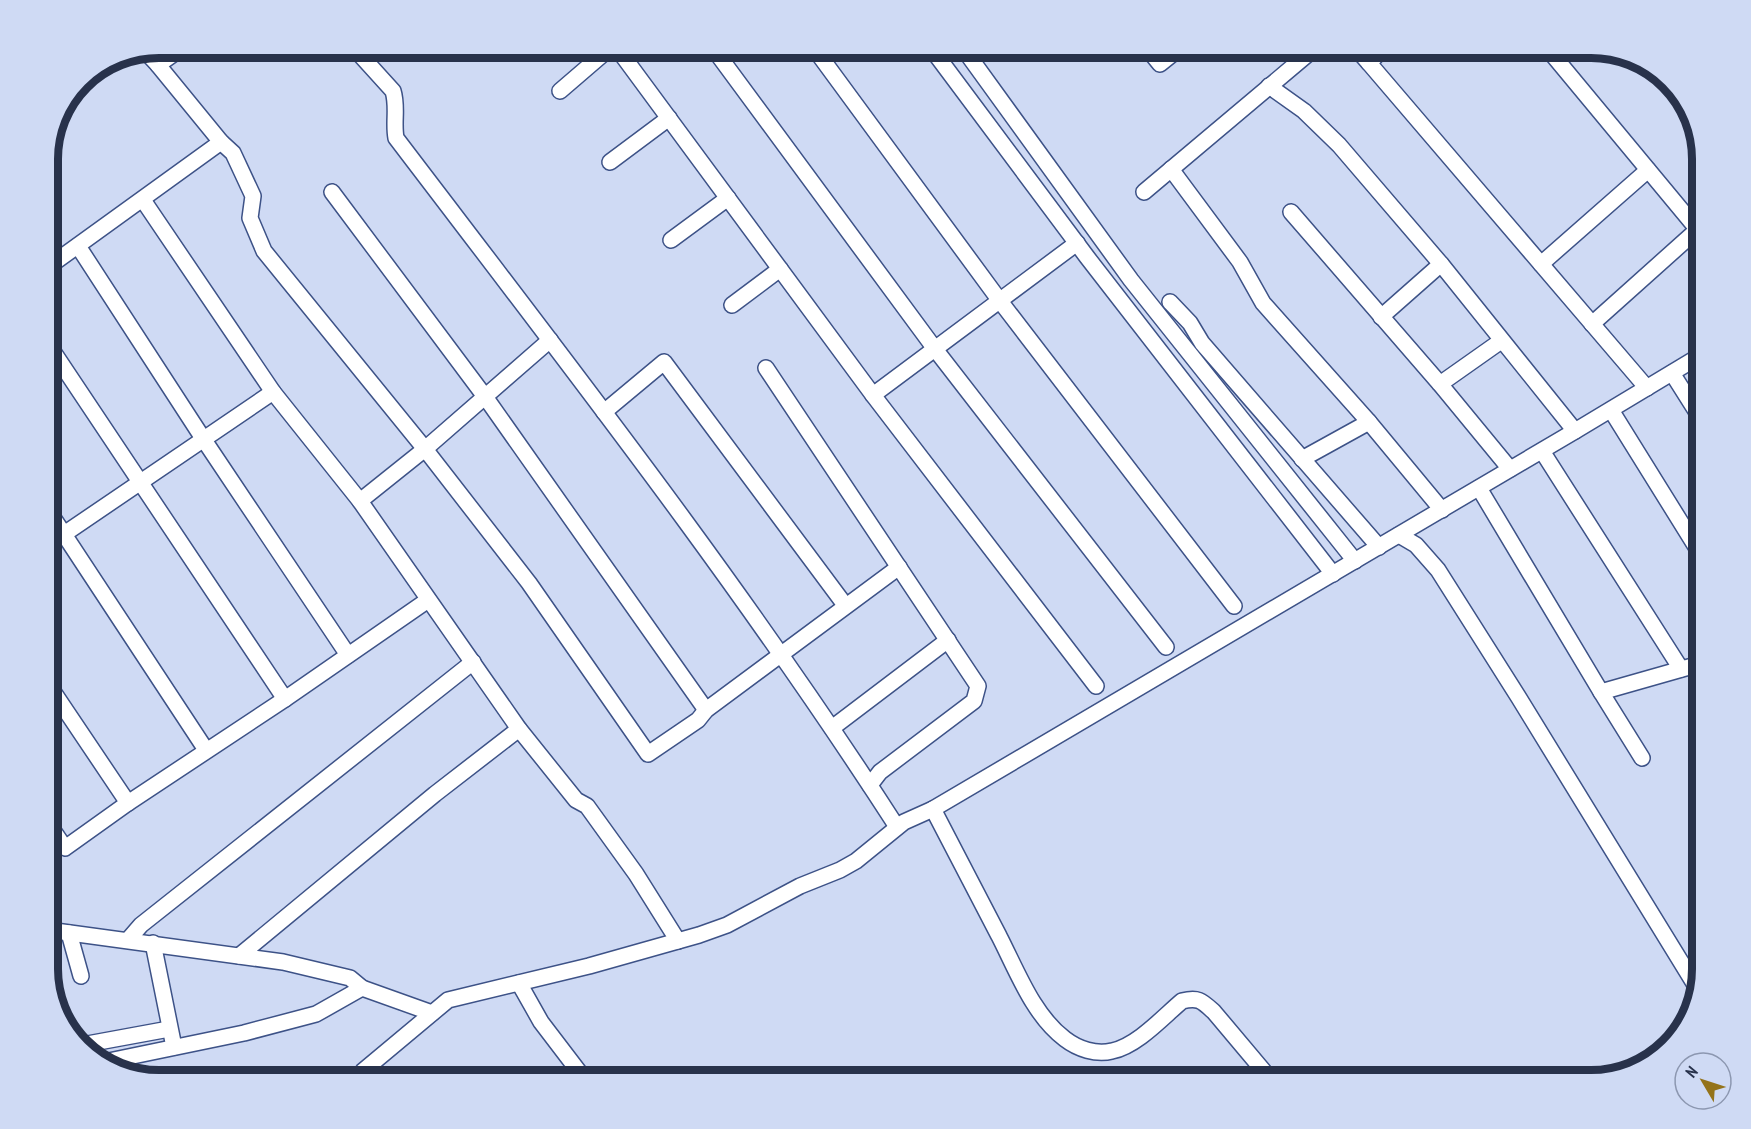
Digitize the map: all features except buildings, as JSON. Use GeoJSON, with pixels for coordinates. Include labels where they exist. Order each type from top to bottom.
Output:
{"type":"FeatureCollection","features":[{"type":"Feature","properties":{"kind":"street"},"geometry":{"type":"LineString","coordinates":[[158,65],[168,58]]}},
{"type":"Feature","properties":{"kind":"street"},"geometry":{"type":"LineString","coordinates":[[363,58],[393,92],[396,99],[394,129],[396,138],[650,474],[832,728],[897,827]]}},
{"type":"Feature","properties":{"kind":"street"},"geometry":{"type":"LineString","coordinates":[[560,91],[598,58]]}},
{"type":"Feature","properties":{"kind":"street"},"geometry":{"type":"LineString","coordinates":[[624,58],[873,395],[1096,686]]}},
{"type":"Feature","properties":{"kind":"street"},"geometry":{"type":"LineString","coordinates":[[720,58],[935,350],[1166,646]]}},
{"type":"Feature","properties":{"kind":"street"},"geometry":{"type":"LineString","coordinates":[[821,58],[1000,301],[1234,606]]}},
{"type":"Feature","properties":{"kind":"street"},"geometry":{"type":"LineString","coordinates":[[938,58],[1077,243],[1333,574]]}},
{"type":"Feature","properties":{"kind":"street"},"geometry":{"type":"LineString","coordinates":[[970,58],[1131,280],[1355,561]]}},
{"type":"Feature","properties":{"kind":"street"},"geometry":{"type":"LineString","coordinates":[[1155,58],[1160,64],[1168,58]]}},
{"type":"Feature","properties":{"kind":"street"},"geometry":{"type":"LineString","coordinates":[[1144,192],[1303,58]]}},
{"type":"Feature","properties":{"kind":"street"},"geometry":{"type":"LineString","coordinates":[[1365,58],[1647,388]]}},
{"type":"Feature","properties":{"kind":"street"},"geometry":{"type":"LineString","coordinates":[[1369,63],[1374,58]]}},
{"type":"Feature","properties":{"kind":"street"},"geometry":{"type":"LineString","coordinates":[[1555,58],[1692,223]]}},
{"type":"Feature","properties":{"kind":"street"},"geometry":{"type":"LineString","coordinates":[[153,59],[221,142],[233,153],[253,196],[250,218],[264,251],[425,449],[529,583],[648,754],[698,720],[706,710],[899,567]]}},
{"type":"Feature","properties":{"kind":"street"},"geometry":{"type":"LineString","coordinates":[[1269,86],[1323,127],[1441,264],[1575,431]]}},
{"type":"Feature","properties":{"kind":"street"},"geometry":{"type":"LineString","coordinates":[[610,162],[669,118]]}},
{"type":"Feature","properties":{"kind":"street"},"geometry":{"type":"LineString","coordinates":[[59,259],[221,142]]}},
{"type":"Feature","properties":{"kind":"street"},"geometry":{"type":"LineString","coordinates":[[1171,169],[1240,262],[1263,303],[1369,422],[1442,510]]}},
{"type":"Feature","properties":{"kind":"street"},"geometry":{"type":"LineString","coordinates":[[1541,264],[1648,170]]}},
{"type":"Feature","properties":{"kind":"street"},"geometry":{"type":"LineString","coordinates":[[332,192],[486,398],[706,710]]}},
{"type":"Feature","properties":{"kind":"street"},"geometry":{"type":"LineString","coordinates":[[671,240],[728,198]]}},
{"type":"Feature","properties":{"kind":"street"},"geometry":{"type":"LineString","coordinates":[[143,200],[273,392],[360,501],[519,729],[576,800],[587,806],[636,874],[678,941]]}},
{"type":"Feature","properties":{"kind":"street"},"geometry":{"type":"LineString","coordinates":[[1291,212],[1440,384],[1510,469]]}},
{"type":"Feature","properties":{"kind":"street"},"geometry":{"type":"LineString","coordinates":[[1592,324],[1692,240]]}},
{"type":"Feature","properties":{"kind":"street"},"geometry":{"type":"LineString","coordinates":[[873,395],[1077,243]]}},
{"type":"Feature","properties":{"kind":"street"},"geometry":{"type":"LineString","coordinates":[[78,246],[204,441],[348,655]]}},
{"type":"Feature","properties":{"kind":"street"},"geometry":{"type":"LineString","coordinates":[[1381,317],[1441,264]]}},
{"type":"Feature","properties":{"kind":"street"},"geometry":{"type":"LineString","coordinates":[[732,305],[780,269]]}},
{"type":"Feature","properties":{"kind":"street"},"geometry":{"type":"LineString","coordinates":[[1170,302],[1190,323],[1202,343],[1379,547]]}},
{"type":"Feature","properties":{"kind":"street"},"geometry":{"type":"LineString","coordinates":[[360,501],[486,398],[550,340]]}},
{"type":"Feature","properties":{"kind":"street"},"geometry":{"type":"LineString","coordinates":[[1440,384],[1501,341]]}},
{"type":"Feature","properties":{"kind":"street"},"geometry":{"type":"LineString","coordinates":[[59,361],[285,699]]}},
{"type":"Feature","properties":{"kind":"street"},"geometry":{"type":"LineString","coordinates":[[364,1070],[448,1000],[678,941],[727,925],[800,886],[840,870],[856,861],[897,827],[933,809],[1692,361]]}},
{"type":"Feature","properties":{"kind":"street"},"geometry":{"type":"LineString","coordinates":[[604,412],[664,362],[845,605]]}},
{"type":"Feature","properties":{"kind":"street"},"geometry":{"type":"LineString","coordinates":[[766,368],[978,686],[974,701],[880,772],[870,785]]}},
{"type":"Feature","properties":{"kind":"street"},"geometry":{"type":"LineString","coordinates":[[1672,373],[1692,405]]}},
{"type":"Feature","properties":{"kind":"street"},"geometry":{"type":"LineString","coordinates":[[59,537],[204,441],[273,392]]}},
{"type":"Feature","properties":{"kind":"street"},"geometry":{"type":"LineString","coordinates":[[1611,410],[1692,540]]}},
{"type":"Feature","properties":{"kind":"street"},"geometry":{"type":"LineString","coordinates":[[1302,459],[1369,422]]}},
{"type":"Feature","properties":{"kind":"street"},"geometry":{"type":"LineString","coordinates":[[1542,451],[1681,669]]}},
{"type":"Feature","properties":{"kind":"street"},"geometry":{"type":"LineString","coordinates":[[1479,488],[1642,758]]}},
{"type":"Feature","properties":{"kind":"street"},"geometry":{"type":"LineString","coordinates":[[59,526],[206,750]]}},
{"type":"Feature","properties":{"kind":"street"},"geometry":{"type":"LineString","coordinates":[[1399,535],[1416,545],[1438,570],[1692,980]]}},
{"type":"Feature","properties":{"kind":"street"},"geometry":{"type":"LineString","coordinates":[[59,839],[65,848],[428,600]]}},
{"type":"Feature","properties":{"kind":"street"},"geometry":{"type":"LineString","coordinates":[[832,728],[948,640]]}},
{"type":"Feature","properties":{"kind":"street"},"geometry":{"type":"LineString","coordinates":[[128,939],[141,925],[473,662]]}},
{"type":"Feature","properties":{"kind":"street"},"geometry":{"type":"LineString","coordinates":[[1601,692],[1692,666]]}},
{"type":"Feature","properties":{"kind":"street"},"geometry":{"type":"LineString","coordinates":[[59,700],[128,803]]}},
{"type":"Feature","properties":{"kind":"street"},"geometry":{"type":"LineString","coordinates":[[239,956],[435,794],[519,729]]}},
{"type":"Feature","properties":{"kind":"street"},"geometry":{"type":"LineString","coordinates":[[933,809],[1026,988],[1046,1020],[1063,1038],[1083,1049],[1097,1053],[1112,1052],[1128,1046],[1182,1001],[1194,998],[1203,1002],[1214,1012],[1263,1070]]}},
{"type":"Feature","properties":{"kind":"street"},"geometry":{"type":"LineString","coordinates":[[59,932],[128,939],[283,962],[350,978],[362,988],[432,1013]]}},
{"type":"Feature","properties":{"kind":"street"},"geometry":{"type":"LineString","coordinates":[[69,933],[81,976]]}},
{"type":"Feature","properties":{"kind":"street"},"geometry":{"type":"LineString","coordinates":[[153,944],[174,1047]]}},
{"type":"Feature","properties":{"kind":"street"},"geometry":{"type":"LineString","coordinates":[[519,983],[541,1023],[577,1070]]}},
{"type":"Feature","properties":{"kind":"street"},"geometry":{"type":"LineString","coordinates":[[114,1060],[244,1033],[316,1014],[362,988]]}},
{"type":"Feature","properties":{"kind":"street"},"geometry":{"type":"LineString","coordinates":[[91,1043],[169,1029]]}}]}
